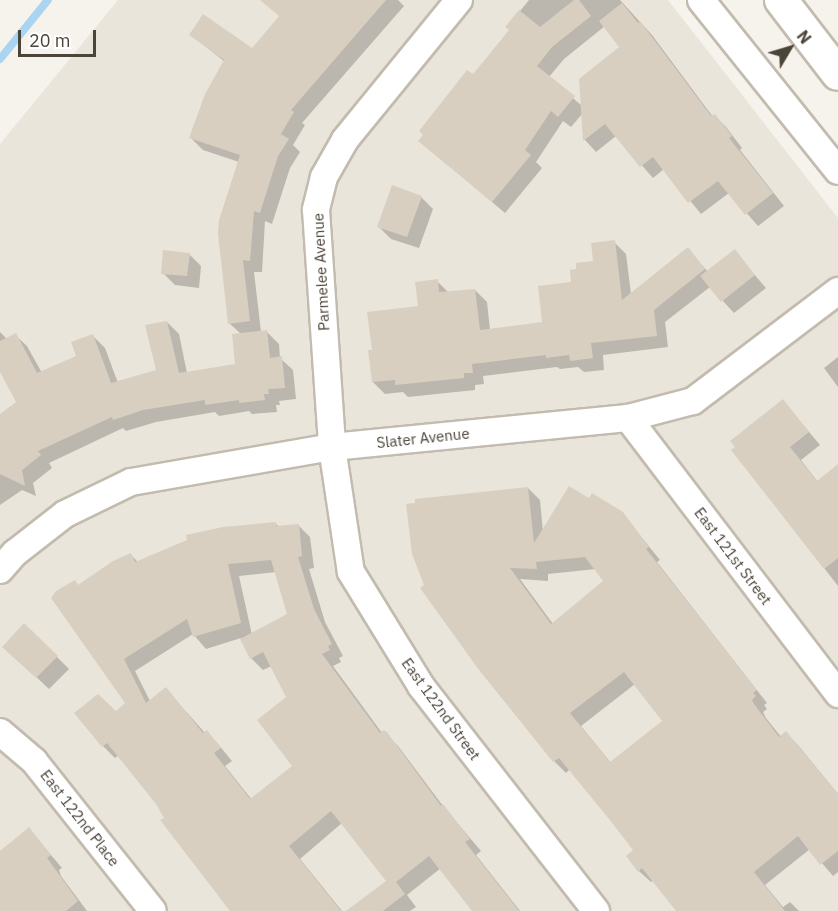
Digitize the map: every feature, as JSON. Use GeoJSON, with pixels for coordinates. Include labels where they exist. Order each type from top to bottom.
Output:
{"type":"FeatureCollection","features":[{"type":"Feature","properties":{"kind":"street","name":"Parmelee Avenue"},"geometry":{"type":"LineString","coordinates":[[332,447],[316,210],[324,177],[345,140],[459,0]]}},
{"type":"Feature","properties":{"kind":"street"},"geometry":{"type":"LineString","coordinates":[[701,0],[838,171]]}},
{"type":"Feature","properties":{"kind":"street"},"geometry":{"type":"LineString","coordinates":[[781,0],[838,74]]}},
{"type":"Feature","properties":{"kind":"street","name":"Slater Avenue"},"geometry":{"type":"LineString","coordinates":[[0,570],[15,553],[64,514],[131,482],[332,447],[628,418],[693,402],[838,291]]}},
{"type":"Feature","properties":{"kind":"street","name":"East 121st Street"},"geometry":{"type":"LineString","coordinates":[[628,418],[838,694]]}},
{"type":"Feature","properties":{"kind":"street","name":"East 122nd Street"},"geometry":{"type":"LineString","coordinates":[[332,447],[351,572],[421,686],[596,911]]}},
{"type":"Feature","properties":{"kind":"street","name":"East 122nd Place"},"geometry":{"type":"LineString","coordinates":[[0,732],[34,760],[153,911]]}},
{"type":"Feature","properties":{"kind":"shaded area"},"geometry":{"type":"Polygon","coordinates":[[[118,0],[668,0],[838,218],[838,911],[0,911],[0,144],[118,0]]]}},
{"type":"Feature","properties":{"kind":"building"},"geometry":{"type":"Polygon","coordinates":[[[260,0],[386,0],[291,110],[294,112],[281,134],[289,139],[278,156],[260,213],[254,211],[250,261],[243,260],[250,321],[228,324],[218,234],[219,220],[240,155],[189,138],[205,94],[224,60],[189,35],[203,14],[252,48],[279,16],[260,0]]]}},
{"type":"Feature","properties":{"kind":"building"},"geometry":{"type":"Polygon","coordinates":[[[574,0],[579,0],[591,16],[552,47],[537,66],[575,96],[558,117],[551,111],[525,150],[531,155],[492,202],[418,141],[423,135],[419,131],[467,70],[473,74],[483,62],[509,30],[505,27],[519,10],[540,27],[574,0]]]}},
{"type":"Feature","properties":{"kind":"building"},"geometry":{"type":"Polygon","coordinates":[[[622,3],[638,23],[640,21],[711,116],[715,114],[732,136],[729,138],[773,193],[745,215],[718,181],[688,203],[653,157],[640,167],[605,124],[583,141],[579,79],[619,47],[599,21],[622,3]]]}},
{"type":"Feature","properties":{"kind":"building"},"geometry":{"type":"Polygon","coordinates":[[[392,185],[422,196],[407,237],[377,227],[392,185]]]}},
{"type":"Feature","properties":{"kind":"building"},"geometry":{"type":"Polygon","coordinates":[[[615,240],[622,300],[688,247],[705,269],[654,310],[657,336],[591,343],[593,358],[570,361],[569,355],[546,358],[546,355],[472,364],[473,373],[464,373],[464,378],[395,385],[395,380],[372,382],[368,350],[372,350],[367,312],[418,306],[415,282],[438,279],[439,292],[475,289],[480,330],[542,322],[538,286],[571,282],[570,270],[576,269],[576,263],[593,261],[591,243],[615,240]]]}},
{"type":"Feature","properties":{"kind":"building"},"geometry":{"type":"Polygon","coordinates":[[[735,249],[755,275],[721,302],[700,276],[735,249]]]}},
{"type":"Feature","properties":{"kind":"building"},"geometry":{"type":"Polygon","coordinates":[[[163,250],[190,253],[187,276],[161,274],[163,250]]]}},
{"type":"Feature","properties":{"kind":"building"},"geometry":{"type":"Polygon","coordinates":[[[167,321],[179,373],[235,364],[232,334],[267,330],[270,358],[282,356],[285,388],[268,389],[269,394],[264,394],[265,400],[239,403],[239,400],[205,405],[205,400],[143,410],[113,420],[112,417],[38,451],[41,455],[22,470],[25,486],[0,474],[0,414],[16,402],[0,372],[0,341],[16,333],[37,373],[76,356],[71,342],[93,334],[111,383],[156,370],[145,325],[167,321]]]}},
{"type":"Feature","properties":{"kind":"building"},"geometry":{"type":"Polygon","coordinates":[[[783,399],[809,432],[790,447],[817,481],[838,464],[838,558],[824,569],[731,450],[735,447],[730,441],[783,399]]]}},
{"type":"Feature","properties":{"kind":"building"},"geometry":{"type":"Polygon","coordinates":[[[569,486],[589,498],[592,493],[623,512],[649,547],[646,549],[757,690],[753,693],[756,696],[752,700],[779,737],[786,731],[838,794],[838,851],[820,865],[798,836],[754,872],[785,911],[676,911],[642,868],[638,872],[626,856],[633,850],[559,758],[553,762],[479,670],[420,588],[424,585],[412,554],[406,504],[415,503],[415,499],[528,487],[534,543],[569,486]],[[585,557],[536,562],[537,569],[510,568],[551,624],[603,581],[585,557]],[[624,672],[570,713],[610,762],[662,721],[624,672]]]}},
{"type":"Feature","properties":{"kind":"building"},"geometry":{"type":"Polygon","coordinates":[[[276,522],[276,526],[299,524],[302,556],[298,557],[314,609],[332,644],[328,646],[330,650],[322,654],[380,733],[383,730],[387,732],[441,806],[443,804],[470,839],[465,842],[519,911],[472,911],[429,856],[396,882],[405,894],[383,911],[346,911],[386,881],[331,811],[289,846],[341,911],[230,911],[160,820],[164,818],[156,804],[107,743],[102,747],[74,713],[98,694],[116,711],[125,703],[51,598],[56,591],[75,580],[78,585],[113,561],[131,553],[135,562],[187,540],[186,535],[223,527],[276,522]],[[271,560],[228,564],[241,623],[193,637],[187,619],[124,659],[146,703],[166,687],[203,733],[207,730],[221,748],[214,753],[250,799],[292,766],[257,720],[286,697],[263,652],[250,659],[240,639],[287,614],[271,560]]]}},
{"type":"Feature","properties":{"kind":"building"},"geometry":{"type":"Polygon","coordinates":[[[24,623],[58,656],[36,678],[2,647],[24,623]]]}},
{"type":"Feature","properties":{"kind":"building"},"geometry":{"type":"Polygon","coordinates":[[[29,827],[51,855],[47,858],[78,901],[66,911],[0,911],[0,851],[29,827]]]}},
{"type":"Feature","properties":{"kind":"waterway"},"geometry":{"type":"LineString","coordinates":[[0,59],[48,0]]}}]}
